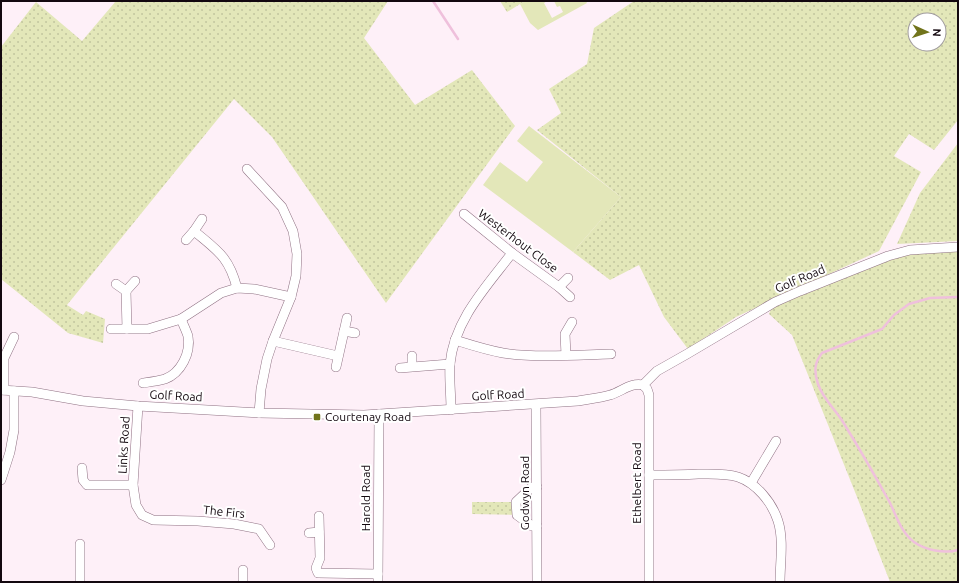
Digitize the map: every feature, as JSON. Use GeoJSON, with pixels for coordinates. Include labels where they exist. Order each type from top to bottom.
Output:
{"type":"FeatureCollection","features":[{"type":"Feature","properties":{"kind":"street"},"geometry":{"type":"LineString","coordinates":[[247,169],[282,207],[293,231],[297,254],[296,276],[291,297],[267,359],[261,389],[259,412]]}},
{"type":"Feature","properties":{"kind":"street","name":"Westerhout Close"},"geometry":{"type":"LineString","coordinates":[[464,214],[570,297]]}},
{"type":"Feature","properties":{"kind":"street"},"geometry":{"type":"LineString","coordinates":[[186,240],[194,232],[202,219]]}},
{"type":"Feature","properties":{"kind":"street"},"geometry":{"type":"LineString","coordinates":[[194,232],[223,257],[231,268],[237,288]]}},
{"type":"Feature","properties":{"kind":"street","name":"Golf Road"},"geometry":{"type":"LineString","coordinates":[[14,337],[4,358],[2,390],[32,392],[89,402],[259,412],[379,414],[578,401],[611,394],[638,384],[643,386],[657,371],[775,302],[800,291],[888,256],[910,250],[958,247]]}},
{"type":"Feature","properties":{"kind":"street"},"geometry":{"type":"LineString","coordinates":[[451,410],[450,364],[455,340],[463,320],[512,252]]}},
{"type":"Feature","properties":{"kind":"street","name":"Westerhout Close"},"geometry":{"type":"LineString","coordinates":[[558,287],[568,278]]}},
{"type":"Feature","properties":{"kind":"street"},"geometry":{"type":"LineString","coordinates":[[127,329],[126,292],[135,281]]}},
{"type":"Feature","properties":{"kind":"street"},"geometry":{"type":"LineString","coordinates":[[116,284],[126,292]]}},
{"type":"Feature","properties":{"kind":"street"},"geometry":{"type":"LineString","coordinates":[[111,329],[148,329],[181,318],[221,293],[237,288],[254,289],[291,297]]}},
{"type":"Feature","properties":{"kind":"street"},"geometry":{"type":"LineString","coordinates":[[143,383],[165,379],[175,374],[182,365],[187,352],[188,336],[181,318]]}},
{"type":"Feature","properties":{"kind":"street"},"geometry":{"type":"LineString","coordinates":[[336,367],[347,318]]}},
{"type":"Feature","properties":{"kind":"street"},"geometry":{"type":"LineString","coordinates":[[566,355],[565,334],[572,322]]}},
{"type":"Feature","properties":{"kind":"street"},"geometry":{"type":"LineString","coordinates":[[344,331],[355,333]]}},
{"type":"Feature","properties":{"kind":"street"},"geometry":{"type":"LineString","coordinates":[[455,340],[501,352],[566,355],[611,354]]}},
{"type":"Feature","properties":{"kind":"street"},"geometry":{"type":"LineString","coordinates":[[273,341],[338,356]]}},
{"type":"Feature","properties":{"kind":"street"},"geometry":{"type":"LineString","coordinates":[[412,356],[412,366]]}},
{"type":"Feature","properties":{"kind":"street"},"geometry":{"type":"LineString","coordinates":[[400,368],[450,364]]}},
{"type":"Feature","properties":{"kind":"street"},"geometry":{"type":"LineString","coordinates":[[154,371],[156,381]]}},
{"type":"Feature","properties":{"kind":"street","name":"Ethelbert Road"},"geometry":{"type":"LineString","coordinates":[[643,386],[647,389],[649,395],[649,582]]}},
{"type":"Feature","properties":{"kind":"street"},"geometry":{"type":"LineString","coordinates":[[1,480],[10,452],[14,430],[14,391]]}},
{"type":"Feature","properties":{"kind":"street","name":"Godwyn Road"},"geometry":{"type":"LineString","coordinates":[[536,404],[537,582]]}},
{"type":"Feature","properties":{"kind":"street","name":"Links Road"},"geometry":{"type":"LineString","coordinates":[[138,406],[134,485],[136,505],[142,514],[153,520],[166,521]]}},
{"type":"Feature","properties":{"kind":"street","name":"Harold Road"},"geometry":{"type":"LineString","coordinates":[[378,578],[379,414]]}},
{"type":"Feature","properties":{"kind":"street"},"geometry":{"type":"LineString","coordinates":[[750,483],[776,441]]}},
{"type":"Feature","properties":{"kind":"street","name":"Links Road"},"geometry":{"type":"LineString","coordinates":[[82,468],[83,480],[87,485],[134,485]]}},
{"type":"Feature","properties":{"kind":"street"},"geometry":{"type":"LineString","coordinates":[[649,475],[722,474],[738,477],[750,483],[763,495],[772,508],[778,521],[780,535],[780,582]]}},
{"type":"Feature","properties":{"kind":"street"},"geometry":{"type":"LineString","coordinates":[[537,487],[532,487],[516,502],[517,515],[532,526],[537,526]]}},
{"type":"Feature","properties":{"kind":"street"},"geometry":{"type":"LineString","coordinates":[[319,516],[320,558],[316,568],[317,578],[378,578]]}},
{"type":"Feature","properties":{"kind":"street","name":"The Firs"},"geometry":{"type":"LineString","coordinates":[[166,521],[198,521],[234,524],[259,529],[270,545]]}},
{"type":"Feature","properties":{"kind":"street"},"geometry":{"type":"LineString","coordinates":[[309,533],[319,532]]}},
{"type":"Feature","properties":{"kind":"street"},"geometry":{"type":"LineString","coordinates":[[80,544],[80,582]]}},
{"type":"Feature","properties":{"kind":"street"},"geometry":{"type":"LineString","coordinates":[[243,570],[243,582]]}},
{"type":"Feature","properties":{"kind":"green space"},"geometry":{"type":"Polygon","coordinates":[[[116,1],[388,1],[364,38],[415,105],[472,70],[515,126],[386,303],[272,137],[234,99],[67,305],[83,315],[86,311],[105,319],[103,343],[68,333],[1,279],[1,47],[36,2],[82,41],[116,1]]]}},
{"type":"Feature","properties":{"kind":"green space"},"geometry":{"type":"Polygon","coordinates":[[[500,1],[525,1],[507,12],[500,1]]]}},
{"type":"Feature","properties":{"kind":"green space"},"geometry":{"type":"Polygon","coordinates":[[[525,1],[547,1],[544,3],[552,18],[563,12],[560,6],[557,7],[554,1],[586,1],[587,3],[538,30],[530,23],[520,4],[525,1]]]}},
{"type":"Feature","properties":{"kind":"green space"},"geometry":{"type":"Polygon","coordinates":[[[634,1],[958,1],[958,120],[934,150],[909,134],[894,156],[921,172],[879,251],[736,317],[688,349],[664,317],[639,265],[610,280],[573,252],[621,197],[537,130],[561,113],[549,89],[587,64],[594,28],[634,1]]]}},
{"type":"Feature","properties":{"kind":"green space"},"geometry":{"type":"Polygon","coordinates":[[[529,126],[621,197],[573,252],[483,185],[500,162],[527,182],[543,162],[517,141],[529,126]]]}},
{"type":"Feature","properties":{"kind":"green space"},"geometry":{"type":"Polygon","coordinates":[[[958,143],[958,241],[897,244],[920,193],[958,143]]]}},
{"type":"Feature","properties":{"kind":"green space"},"geometry":{"type":"Polygon","coordinates":[[[958,249],[958,582],[890,582],[792,335],[769,314],[771,309],[783,302],[897,255],[958,249]]]}},
{"type":"Feature","properties":{"kind":"green space"},"geometry":{"type":"Polygon","coordinates":[[[472,502],[516,502],[517,515],[472,514],[472,502]]]}},
{"type":"Feature","properties":{"kind":"waterway"},"geometry":{"type":"LineString","coordinates":[[433,1],[458,39]]}},
{"type":"Feature","properties":{"kind":"waterway"},"geometry":{"type":"LineString","coordinates":[[958,297],[930,298],[909,304],[894,315],[882,329],[822,353],[817,360],[815,372],[820,389],[829,404],[840,417],[855,442],[889,501],[899,523],[909,538],[919,545],[929,549],[947,552],[958,550]]}},
{"type":"Feature","properties":{"kind":"place","name":"Courtenay Road"},"geometry":{"type":"Point","coordinates":[317,417]}}]}
